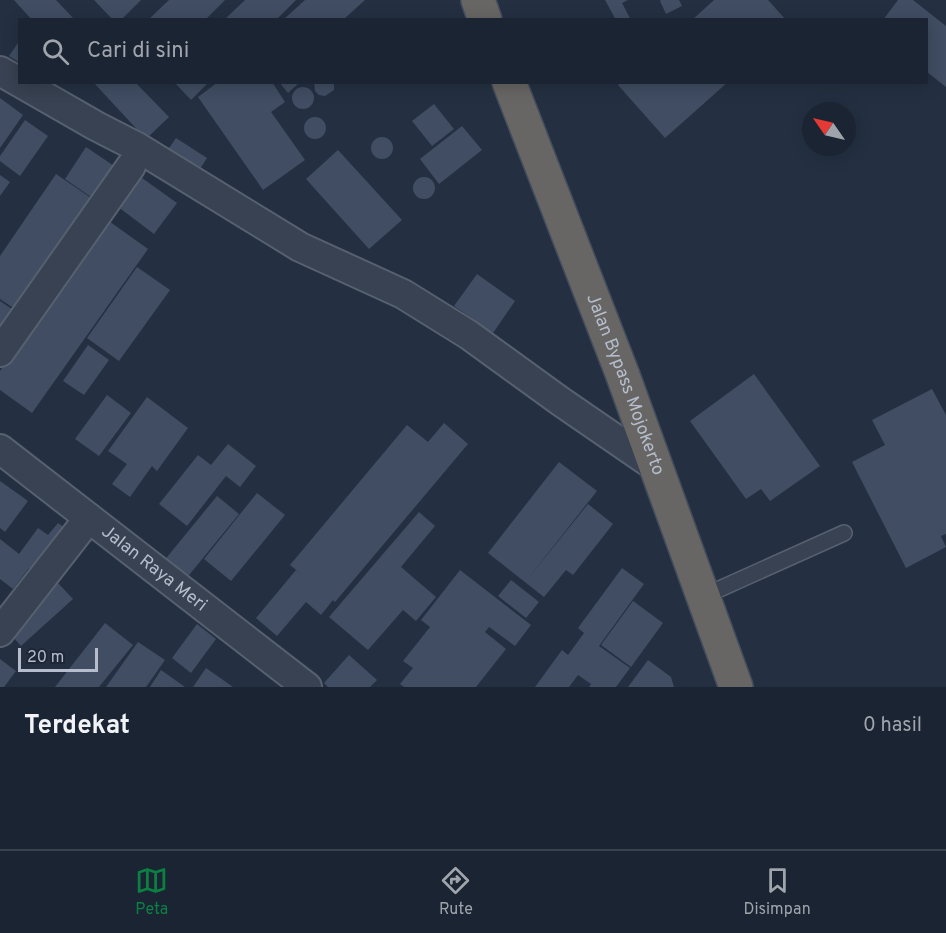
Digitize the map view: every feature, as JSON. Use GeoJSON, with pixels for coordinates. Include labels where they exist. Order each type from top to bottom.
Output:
{"type":"FeatureCollection","features":[{"type":"Feature","properties":{"kind":"highway"},"geometry":{"type":"LineString","coordinates":[[478,0],[484,18]]}},
{"type":"Feature","properties":{"kind":"highway","name":"Jalan Bypass Mojokerto"},"geometry":{"type":"LineString","coordinates":[[510,84],[622,373],[736,687]]}},
{"type":"Feature","properties":{"kind":"street"},"geometry":{"type":"LineString","coordinates":[[0,71],[18,81]]}},
{"type":"Feature","properties":{"kind":"street"},"geometry":{"type":"LineString","coordinates":[[23,84],[137,147],[300,247],[403,294],[470,334],[560,401],[656,467]]}},
{"type":"Feature","properties":{"kind":"street"},"geometry":{"type":"LineString","coordinates":[[0,352],[131,166]]}},
{"type":"Feature","properties":{"kind":"street","name":"Jalan Raya Meri"},"geometry":{"type":"LineString","coordinates":[[0,449],[307,687]]}},
{"type":"Feature","properties":{"kind":"street"},"geometry":{"type":"LineString","coordinates":[[0,632],[89,518]]}},
{"type":"Feature","properties":{"kind":"lane"},"geometry":{"type":"LineString","coordinates":[[704,596],[844,533]]}},
{"type":"Feature","properties":{"kind":"building"},"geometry":{"type":"Polygon","coordinates":[[[14,0],[56,0],[73,18],[30,18],[14,0]]]}},
{"type":"Feature","properties":{"kind":"building"},"geometry":{"type":"Polygon","coordinates":[[[94,0],[141,0],[123,18],[111,18],[94,0]]]}},
{"type":"Feature","properties":{"kind":"building"},"geometry":{"type":"Polygon","coordinates":[[[169,0],[225,0],[207,18],[150,18],[169,0]]]}},
{"type":"Feature","properties":{"kind":"building"},"geometry":{"type":"Polygon","coordinates":[[[245,0],[296,0],[278,18],[226,18],[245,0]]]}},
{"type":"Feature","properties":{"kind":"building"},"geometry":{"type":"Polygon","coordinates":[[[305,0],[365,0],[345,18],[285,18],[305,0]]]}},
{"type":"Feature","properties":{"kind":"building"},"geometry":{"type":"Polygon","coordinates":[[[605,0],[628,0],[622,3],[630,18],[615,18],[605,0]]]}},
{"type":"Feature","properties":{"kind":"building"},"geometry":{"type":"Polygon","coordinates":[[[661,0],[679,0],[682,6],[666,14],[661,0]]]}},
{"type":"Feature","properties":{"kind":"building"},"geometry":{"type":"Polygon","coordinates":[[[714,0],[768,0],[784,18],[694,18],[714,0]]]}},
{"type":"Feature","properties":{"kind":"building"},"geometry":{"type":"Polygon","coordinates":[[[898,0],[913,0],[946,26],[946,87],[928,73],[928,18],[884,18],[898,0]]]}},
{"type":"Feature","properties":{"kind":"building"},"geometry":{"type":"Polygon","coordinates":[[[18,43],[18,62],[9,56],[18,43]]]}},
{"type":"Feature","properties":{"kind":"building"},"geometry":{"type":"Polygon","coordinates":[[[95,84],[137,84],[169,117],[146,139],[95,84]]]}},
{"type":"Feature","properties":{"kind":"building"},"geometry":{"type":"Polygon","coordinates":[[[176,84],[207,84],[191,100],[176,84]]]}},
{"type":"Feature","properties":{"kind":"building"},"geometry":{"type":"Polygon","coordinates":[[[215,84],[273,84],[285,102],[271,112],[305,160],[263,190],[198,97],[215,84]]]}},
{"type":"Feature","properties":{"kind":"building"},"geometry":{"type":"Polygon","coordinates":[[[281,84],[298,84],[288,93],[281,84]]]}},
{"type":"Feature","properties":{"kind":"building"},"geometry":{"type":"Polygon","coordinates":[[[314,84],[334,84],[334,90],[325,96],[315,91],[314,84]]]}},
{"type":"Feature","properties":{"kind":"building"},"geometry":{"type":"Polygon","coordinates":[[[619,84],[726,84],[665,138],[619,84]]]}},
{"type":"Feature","properties":{"kind":"building"},"geometry":{"type":"Polygon","coordinates":[[[303,87],[311,90],[314,98],[311,106],[303,109],[295,106],[292,98],[295,90],[303,87]]]}},
{"type":"Feature","properties":{"kind":"building"},"geometry":{"type":"Polygon","coordinates":[[[0,98],[23,115],[0,148],[0,98]]]}},
{"type":"Feature","properties":{"kind":"building"},"geometry":{"type":"Polygon","coordinates":[[[434,104],[454,129],[432,146],[412,121],[434,104]]]}},
{"type":"Feature","properties":{"kind":"building"},"geometry":{"type":"Polygon","coordinates":[[[315,117],[325,124],[326,128],[319,138],[315,139],[305,132],[304,128],[311,118],[315,117]]]}},
{"type":"Feature","properties":{"kind":"building"},"geometry":{"type":"Polygon","coordinates":[[[25,120],[48,136],[20,176],[0,161],[0,156],[25,120]]]}},
{"type":"Feature","properties":{"kind":"building"},"geometry":{"type":"Polygon","coordinates":[[[462,126],[482,150],[439,184],[420,159],[462,126]]]}},
{"type":"Feature","properties":{"kind":"building"},"geometry":{"type":"Polygon","coordinates":[[[382,137],[392,144],[393,148],[386,158],[382,159],[372,152],[371,148],[378,138],[382,137]]]}},
{"type":"Feature","properties":{"kind":"building"},"geometry":{"type":"Polygon","coordinates":[[[176,138],[207,158],[198,172],[167,151],[176,138]]]}},
{"type":"Feature","properties":{"kind":"building"},"geometry":{"type":"Polygon","coordinates":[[[86,147],[123,172],[101,204],[65,179],[86,147]]]}},
{"type":"Feature","properties":{"kind":"building"},"geometry":{"type":"Polygon","coordinates":[[[338,150],[402,220],[369,249],[306,179],[338,150]]]}},
{"type":"Feature","properties":{"kind":"building"},"geometry":{"type":"Polygon","coordinates":[[[135,173],[177,203],[154,234],[113,203],[135,173]]]}},
{"type":"Feature","properties":{"kind":"building"},"geometry":{"type":"Polygon","coordinates":[[[56,174],[97,202],[21,313],[0,299],[0,256],[56,174]]]}},
{"type":"Feature","properties":{"kind":"building"},"geometry":{"type":"Polygon","coordinates":[[[0,175],[10,182],[0,196],[0,175]]]}},
{"type":"Feature","properties":{"kind":"building"},"geometry":{"type":"Polygon","coordinates":[[[424,177],[434,184],[435,188],[428,198],[424,199],[414,192],[413,188],[420,178],[424,177]]]}},
{"type":"Feature","properties":{"kind":"building"},"geometry":{"type":"Polygon","coordinates":[[[106,219],[148,249],[32,413],[0,390],[0,371],[106,219]]]}},
{"type":"Feature","properties":{"kind":"building"},"geometry":{"type":"Polygon","coordinates":[[[137,267],[170,290],[119,361],[87,338],[137,267]]]}},
{"type":"Feature","properties":{"kind":"building"},"geometry":{"type":"Polygon","coordinates":[[[477,274],[515,301],[493,333],[454,306],[477,274]]]}},
{"type":"Feature","properties":{"kind":"building"},"geometry":{"type":"Polygon","coordinates":[[[0,301],[19,314],[0,342],[0,301]]]}},
{"type":"Feature","properties":{"kind":"building"},"geometry":{"type":"Polygon","coordinates":[[[88,345],[109,360],[84,395],[63,381],[88,345]]]}},
{"type":"Feature","properties":{"kind":"building"},"geometry":{"type":"Polygon","coordinates":[[[754,374],[820,466],[770,501],[761,489],[746,499],[690,421],[754,374]]]}},
{"type":"Feature","properties":{"kind":"building"},"geometry":{"type":"Polygon","coordinates":[[[932,389],[946,415],[946,534],[941,536],[946,547],[906,568],[852,462],[885,445],[872,420],[932,389]]]}},
{"type":"Feature","properties":{"kind":"building"},"geometry":{"type":"Polygon","coordinates":[[[107,395],[131,413],[99,456],[75,439],[107,395]]]}},
{"type":"Feature","properties":{"kind":"building"},"geometry":{"type":"Polygon","coordinates":[[[147,397],[188,428],[157,471],[152,466],[130,497],[112,484],[127,464],[108,451],[147,397]]]}},
{"type":"Feature","properties":{"kind":"building"},"geometry":{"type":"Polygon","coordinates":[[[444,423],[468,444],[335,602],[333,600],[321,615],[306,602],[277,636],[256,618],[296,570],[305,577],[290,565],[407,425],[428,442],[444,423]]]}},
{"type":"Feature","properties":{"kind":"building"},"geometry":{"type":"Polygon","coordinates":[[[228,444],[256,466],[240,487],[226,476],[187,526],[159,504],[198,455],[211,465],[228,444]]]}},
{"type":"Feature","properties":{"kind":"building"},"geometry":{"type":"Polygon","coordinates":[[[559,462],[597,491],[527,580],[588,504],[613,524],[573,575],[566,570],[544,597],[488,553],[559,462]]]}},
{"type":"Feature","properties":{"kind":"building"},"geometry":{"type":"Polygon","coordinates":[[[0,481],[28,501],[5,532],[0,528],[0,481]]]}},
{"type":"Feature","properties":{"kind":"building"},"geometry":{"type":"Polygon","coordinates":[[[257,493],[285,515],[231,581],[204,559],[257,493]]]}},
{"type":"Feature","properties":{"kind":"building"},"geometry":{"type":"Polygon","coordinates":[[[217,496],[239,514],[185,580],[163,562],[217,496]]]}},
{"type":"Feature","properties":{"kind":"building"},"geometry":{"type":"Polygon","coordinates":[[[419,512],[435,526],[401,567],[436,597],[416,621],[403,610],[368,650],[329,617],[419,512]]]}},
{"type":"Feature","properties":{"kind":"building"},"geometry":{"type":"Polygon","coordinates":[[[58,523],[72,533],[40,576],[29,568],[13,589],[0,579],[0,539],[19,554],[38,528],[48,535],[58,523]]]}},
{"type":"Feature","properties":{"kind":"building"},"geometry":{"type":"Polygon","coordinates":[[[622,568],[644,584],[599,646],[630,668],[616,687],[589,687],[591,684],[578,675],[569,687],[535,687],[562,650],[568,655],[584,633],[578,628],[622,568]]]}},
{"type":"Feature","properties":{"kind":"building"},"geometry":{"type":"Polygon","coordinates":[[[460,570],[531,625],[515,646],[489,627],[485,632],[506,649],[476,687],[404,687],[400,684],[413,668],[403,661],[430,627],[421,620],[460,570]]]}},
{"type":"Feature","properties":{"kind":"building"},"geometry":{"type":"Polygon","coordinates":[[[511,580],[539,602],[526,618],[498,596],[511,580]]]}},
{"type":"Feature","properties":{"kind":"building"},"geometry":{"type":"Polygon","coordinates":[[[58,583],[73,599],[21,646],[7,630],[58,583]]]}},
{"type":"Feature","properties":{"kind":"building"},"geometry":{"type":"Polygon","coordinates":[[[633,601],[663,623],[631,667],[601,645],[633,601]]]}},
{"type":"Feature","properties":{"kind":"building"},"geometry":{"type":"Polygon","coordinates":[[[105,623],[133,645],[99,687],[55,687],[105,623]]]}},
{"type":"Feature","properties":{"kind":"building"},"geometry":{"type":"Polygon","coordinates":[[[197,624],[216,639],[191,673],[172,658],[197,624]]]}},
{"type":"Feature","properties":{"kind":"building"},"geometry":{"type":"Polygon","coordinates":[[[138,642],[165,660],[146,687],[106,687],[138,642]]]}},
{"type":"Feature","properties":{"kind":"building"},"geometry":{"type":"Polygon","coordinates":[[[349,655],[377,680],[370,687],[328,687],[324,683],[349,655]]]}},
{"type":"Feature","properties":{"kind":"building"},"geometry":{"type":"Polygon","coordinates":[[[0,659],[16,671],[4,687],[0,687],[0,659]]]}},
{"type":"Feature","properties":{"kind":"building"},"geometry":{"type":"Polygon","coordinates":[[[648,660],[671,677],[674,687],[628,687],[648,660]]]}},
{"type":"Feature","properties":{"kind":"building"},"geometry":{"type":"Polygon","coordinates":[[[206,668],[233,687],[193,687],[206,668]]]}},
{"type":"Feature","properties":{"kind":"building"},"geometry":{"type":"Polygon","coordinates":[[[161,670],[185,687],[150,687],[161,670]]]}}]}
